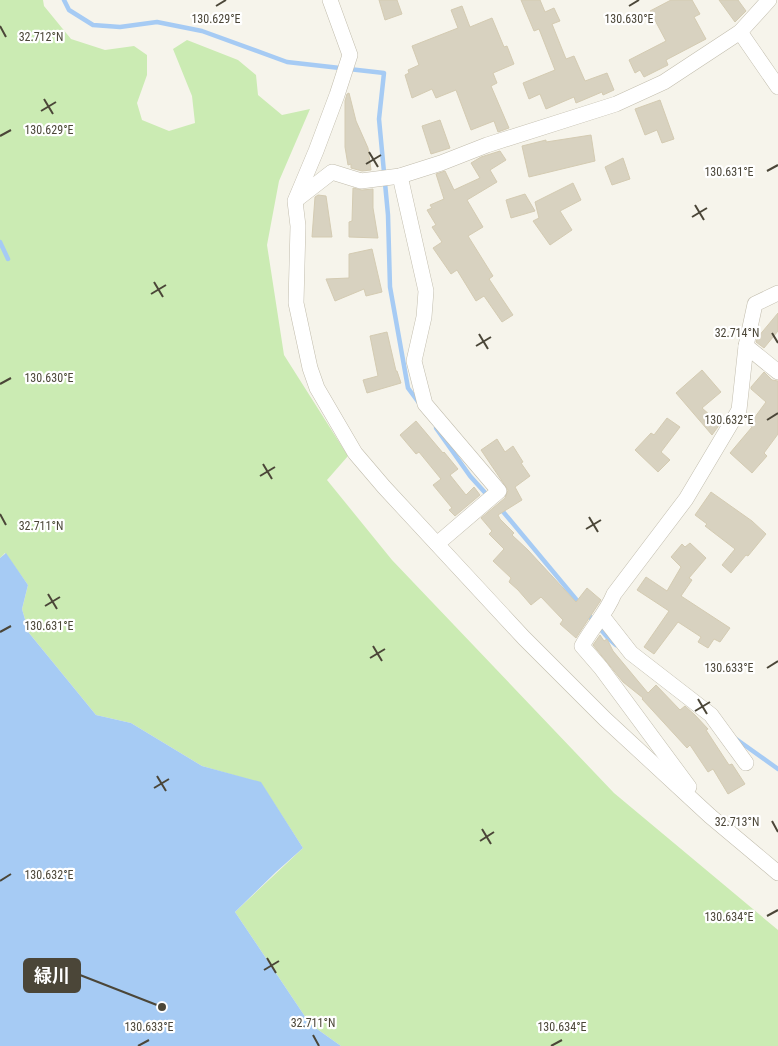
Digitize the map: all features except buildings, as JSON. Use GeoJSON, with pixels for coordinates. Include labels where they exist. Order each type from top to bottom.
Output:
{"type":"FeatureCollection","features":[{"type":"Feature","properties":{"kind":"street"},"geometry":{"type":"LineString","coordinates":[[330,0],[350,55],[316,151],[294,201],[298,226],[296,303],[310,368],[317,388],[355,453],[524,638],[589,705],[710,816],[778,873]]}},
{"type":"Feature","properties":{"kind":"street"},"geometry":{"type":"LineString","coordinates":[[294,201],[332,172],[361,181],[400,176],[441,163],[487,145],[616,104],[664,82],[740,32],[769,0]]}},
{"type":"Feature","properties":{"kind":"street"},"geometry":{"type":"LineString","coordinates":[[740,32],[778,87]]}},
{"type":"Feature","properties":{"kind":"street"},"geometry":{"type":"LineString","coordinates":[[400,176],[426,291],[424,317],[414,361],[425,404],[499,491],[437,544]]}},
{"type":"Feature","properties":{"kind":"street"},"geometry":{"type":"LineString","coordinates":[[710,816],[601,668],[582,646],[593,626],[606,612],[614,594],[686,499],[739,410],[746,346],[755,304],[778,293]]}},
{"type":"Feature","properties":{"kind":"street"},"geometry":{"type":"LineString","coordinates":[[746,346],[778,372]]}},
{"type":"Feature","properties":{"kind":"street"},"geometry":{"type":"LineString","coordinates":[[602,616],[631,653],[711,715],[746,764]]}},
{"type":"Feature","properties":{"kind":"green space"},"geometry":{"type":"Polygon","coordinates":[[[0,0],[43,0],[44,6],[71,39],[105,50],[134,46],[147,55],[147,75],[137,103],[142,120],[169,131],[195,123],[192,96],[173,49],[187,40],[238,60],[256,75],[258,95],[282,115],[310,109],[279,181],[267,245],[284,355],[348,456],[327,480],[392,560],[614,793],[778,930],[778,1046],[341,1046],[310,1024],[235,912],[303,848],[261,783],[202,766],[131,723],[96,715],[29,633],[22,609],[28,585],[5,553],[0,558],[0,0]]]}},
{"type":"Feature","properties":{"kind":"water"},"geometry":{"type":"Polygon","coordinates":[[[6,553],[28,585],[22,609],[29,633],[96,715],[131,723],[202,766],[261,782],[303,848],[235,912],[310,1024],[341,1046],[0,1046],[0,558],[6,553]]]}},
{"type":"Feature","properties":{"kind":"waterway"},"geometry":{"type":"LineString","coordinates":[[64,0],[69,10],[93,25],[120,27],[157,22],[202,31],[287,62],[384,73],[379,119],[388,215],[390,287],[408,388],[419,403]]}},
{"type":"Feature","properties":{"kind":"waterway"},"geometry":{"type":"LineString","coordinates":[[0,242],[8,259]]}},
{"type":"Feature","properties":{"kind":"waterway"},"geometry":{"type":"LineString","coordinates":[[436,428],[470,476],[489,497]]}},
{"type":"Feature","properties":{"kind":"waterway"},"geometry":{"type":"LineString","coordinates":[[500,508],[580,604]]}},
{"type":"Feature","properties":{"kind":"waterway"},"geometry":{"type":"LineString","coordinates":[[586,612],[616,645]]}},
{"type":"Feature","properties":{"kind":"waterway"},"geometry":{"type":"LineString","coordinates":[[736,739],[778,769]]}},
{"type":"Feature","properties":{"kind":"place","name":"緑川"},"geometry":{"type":"Point","coordinates":[162,1007]}}]}
